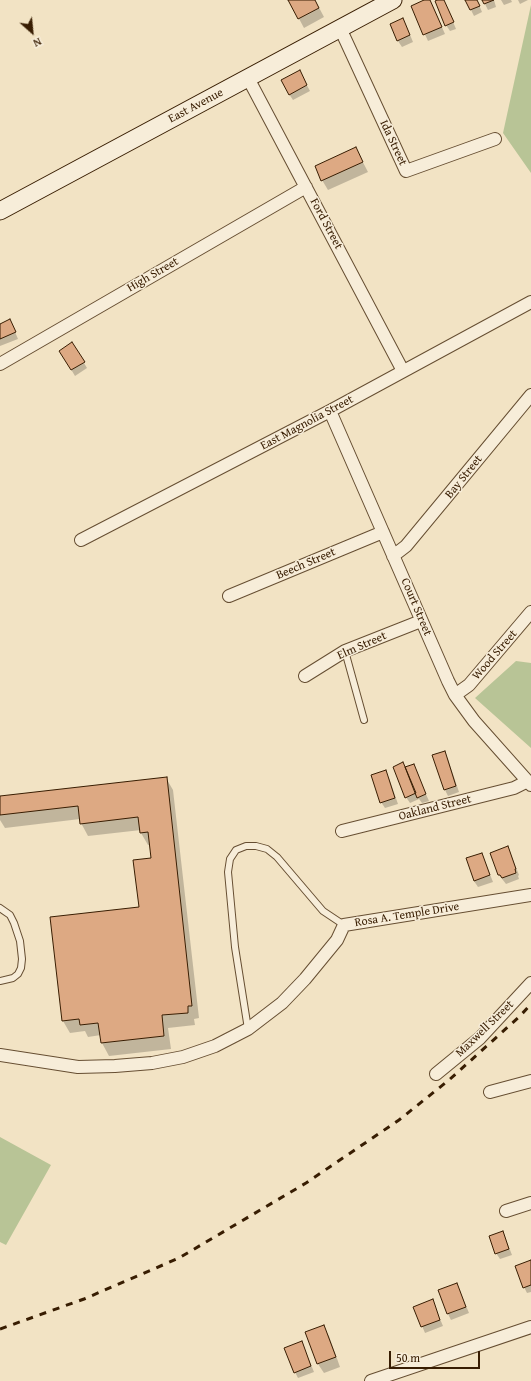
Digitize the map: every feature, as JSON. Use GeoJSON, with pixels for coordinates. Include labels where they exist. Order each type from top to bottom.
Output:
{"type":"FeatureCollection","features":[{"type":"Feature","properties":{"kind":"street","name":"East Avenue"},"geometry":{"type":"LineString","coordinates":[[0,211],[393,0]]}},
{"type":"Feature","properties":{"kind":"street","name":"Ida Street"},"geometry":{"type":"LineString","coordinates":[[340,28],[406,171],[495,139]]}},
{"type":"Feature","properties":{"kind":"street","name":"Ford Street"},"geometry":{"type":"LineString","coordinates":[[248,78],[403,371]]}},
{"type":"Feature","properties":{"kind":"street","name":"High Street"},"geometry":{"type":"LineString","coordinates":[[0,364],[306,187]]}},
{"type":"Feature","properties":{"kind":"street","name":"East Magnolia Street"},"geometry":{"type":"LineString","coordinates":[[81,540],[330,411],[531,302]]}},
{"type":"Feature","properties":{"kind":"street","name":"Bay Street"},"geometry":{"type":"LineString","coordinates":[[393,556],[406,546],[531,395]]}},
{"type":"Feature","properties":{"kind":"street","name":"Court Street"},"geometry":{"type":"LineString","coordinates":[[330,411],[448,681],[455,694],[474,721],[529,783]]}},
{"type":"Feature","properties":{"kind":"street","name":"Beech Street"},"geometry":{"type":"LineString","coordinates":[[229,596],[383,532]]}},
{"type":"Feature","properties":{"kind":"street","name":"Wood Street"},"geometry":{"type":"LineString","coordinates":[[455,694],[469,685],[531,612]]}},
{"type":"Feature","properties":{"kind":"street","name":"Elm Street"},"geometry":{"type":"LineString","coordinates":[[306,676],[345,651],[421,621]]}},
{"type":"Feature","properties":{"kind":"street","name":"Oakland Street"},"geometry":{"type":"LineString","coordinates":[[342,831],[529,783]]}},
{"type":"Feature","properties":{"kind":"street","name":"Rosa A. Temple Drive"},"geometry":{"type":"LineString","coordinates":[[0,1056],[78,1067],[152,1063],[183,1057],[215,1046],[248,1029],[282,1003],[306,979],[337,940],[344,925],[531,895]]}},
{"type":"Feature","properties":{"kind":"street","name":"Maxwell Street"},"geometry":{"type":"LineString","coordinates":[[436,1074],[480,1038],[531,983]]}},
{"type":"Feature","properties":{"kind":"street"},"geometry":{"type":"LineString","coordinates":[[490,1092],[531,1081]]}},
{"type":"Feature","properties":{"kind":"street"},"geometry":{"type":"LineString","coordinates":[[506,1211],[531,1203]]}},
{"type":"Feature","properties":{"kind":"street"},"geometry":{"type":"LineString","coordinates":[[371,1381],[531,1327]]}},
{"type":"Feature","properties":{"kind":"lane"},"geometry":{"type":"LineString","coordinates":[[345,651],[364,720]]}},
{"type":"Feature","properties":{"kind":"lane"},"geometry":{"type":"LineString","coordinates":[[248,1029],[235,947],[228,872],[230,859],[236,850],[246,846],[256,846],[267,849],[277,857],[323,911],[344,925]]}},
{"type":"Feature","properties":{"kind":"lane"},"geometry":{"type":"LineString","coordinates":[[0,908],[10,915],[14,923],[20,941],[22,959],[21,968],[18,974],[13,978],[0,981]]}},
{"type":"Feature","properties":{"kind":"green space"},"geometry":{"type":"Polygon","coordinates":[[[531,5],[531,173],[503,133],[531,5]]]}},
{"type":"Feature","properties":{"kind":"green space"},"geometry":{"type":"Polygon","coordinates":[[[516,661],[531,663],[531,748],[475,698],[516,661]]]}},
{"type":"Feature","properties":{"kind":"green space"},"geometry":{"type":"Polygon","coordinates":[[[0,1137],[51,1165],[6,1245],[0,1242],[0,1137]]]}},
{"type":"Feature","properties":{"kind":"building"},"geometry":{"type":"Polygon","coordinates":[[[288,0],[315,0],[319,8],[298,19],[288,0]]]}},
{"type":"Feature","properties":{"kind":"building"},"geometry":{"type":"Polygon","coordinates":[[[424,0],[430,0],[442,27],[423,35],[411,6],[424,0]]]}},
{"type":"Feature","properties":{"kind":"building"},"geometry":{"type":"Polygon","coordinates":[[[444,0],[454,22],[445,26],[435,1],[444,0]]]}},
{"type":"Feature","properties":{"kind":"building"},"geometry":{"type":"Polygon","coordinates":[[[465,0],[477,0],[480,6],[470,10],[465,0]]]}},
{"type":"Feature","properties":{"kind":"building"},"geometry":{"type":"Polygon","coordinates":[[[482,0],[494,0],[484,4],[482,0]]]}},
{"type":"Feature","properties":{"kind":"building"},"geometry":{"type":"Polygon","coordinates":[[[403,18],[410,35],[397,41],[390,24],[403,18]]]}},
{"type":"Feature","properties":{"kind":"building"},"geometry":{"type":"Polygon","coordinates":[[[300,70],[307,85],[289,95],[281,80],[300,70]]]}},
{"type":"Feature","properties":{"kind":"building"},"geometry":{"type":"Polygon","coordinates":[[[356,147],[363,162],[321,181],[315,166],[356,147]]]}},
{"type":"Feature","properties":{"kind":"building"},"geometry":{"type":"Polygon","coordinates":[[[10,319],[16,332],[0,339],[0,324],[10,319]]]}},
{"type":"Feature","properties":{"kind":"building"},"geometry":{"type":"Polygon","coordinates":[[[72,342],[85,362],[71,370],[59,351],[72,342]]]}},
{"type":"Feature","properties":{"kind":"building"},"geometry":{"type":"Polygon","coordinates":[[[445,751],[456,786],[444,790],[432,755],[445,751]]]}},
{"type":"Feature","properties":{"kind":"building"},"geometry":{"type":"Polygon","coordinates":[[[403,762],[416,793],[405,798],[393,767],[403,762]]]}},
{"type":"Feature","properties":{"kind":"building"},"geometry":{"type":"Polygon","coordinates":[[[414,764],[426,794],[417,798],[405,767],[414,764]]]}},
{"type":"Feature","properties":{"kind":"building"},"geometry":{"type":"Polygon","coordinates":[[[386,770],[395,798],[380,803],[371,775],[386,770]]]}},
{"type":"Feature","properties":{"kind":"building"},"geometry":{"type":"Polygon","coordinates":[[[167,777],[192,1006],[188,1006],[188,1013],[162,1015],[164,1036],[101,1043],[98,1023],[80,1025],[79,1019],[62,1021],[50,917],[139,907],[133,860],[151,858],[148,832],[140,833],[138,817],[80,824],[78,806],[0,815],[0,796],[167,777]]]}},
{"type":"Feature","properties":{"kind":"building"},"geometry":{"type":"Polygon","coordinates":[[[508,846],[516,873],[502,878],[498,875],[490,853],[508,846]]]}},
{"type":"Feature","properties":{"kind":"building"},"geometry":{"type":"Polygon","coordinates":[[[482,853],[490,875],[474,881],[466,858],[482,853]]]}},
{"type":"Feature","properties":{"kind":"building"},"geometry":{"type":"Polygon","coordinates":[[[503,1231],[509,1249],[495,1254],[489,1236],[503,1231]]]}},
{"type":"Feature","properties":{"kind":"building"},"geometry":{"type":"Polygon","coordinates":[[[531,1260],[531,1285],[523,1288],[515,1266],[531,1260]]]}},
{"type":"Feature","properties":{"kind":"building"},"geometry":{"type":"Polygon","coordinates":[[[457,1283],[466,1307],[447,1314],[438,1290],[457,1283]]]}},
{"type":"Feature","properties":{"kind":"building"},"geometry":{"type":"Polygon","coordinates":[[[433,1299],[440,1320],[421,1327],[413,1307],[433,1299]]]}},
{"type":"Feature","properties":{"kind":"building"},"geometry":{"type":"Polygon","coordinates":[[[324,1325],[336,1357],[317,1364],[305,1332],[324,1325]]]}},
{"type":"Feature","properties":{"kind":"building"},"geometry":{"type":"Polygon","coordinates":[[[302,1341],[311,1366],[294,1373],[284,1348],[302,1341]]]}},
{"type":"Feature","properties":{"kind":"railway"},"geometry":{"type":"LineString","coordinates":[[0,1329],[84,1299],[179,1258],[306,1183],[399,1120],[449,1080],[520,1016],[531,1004]]}}]}
